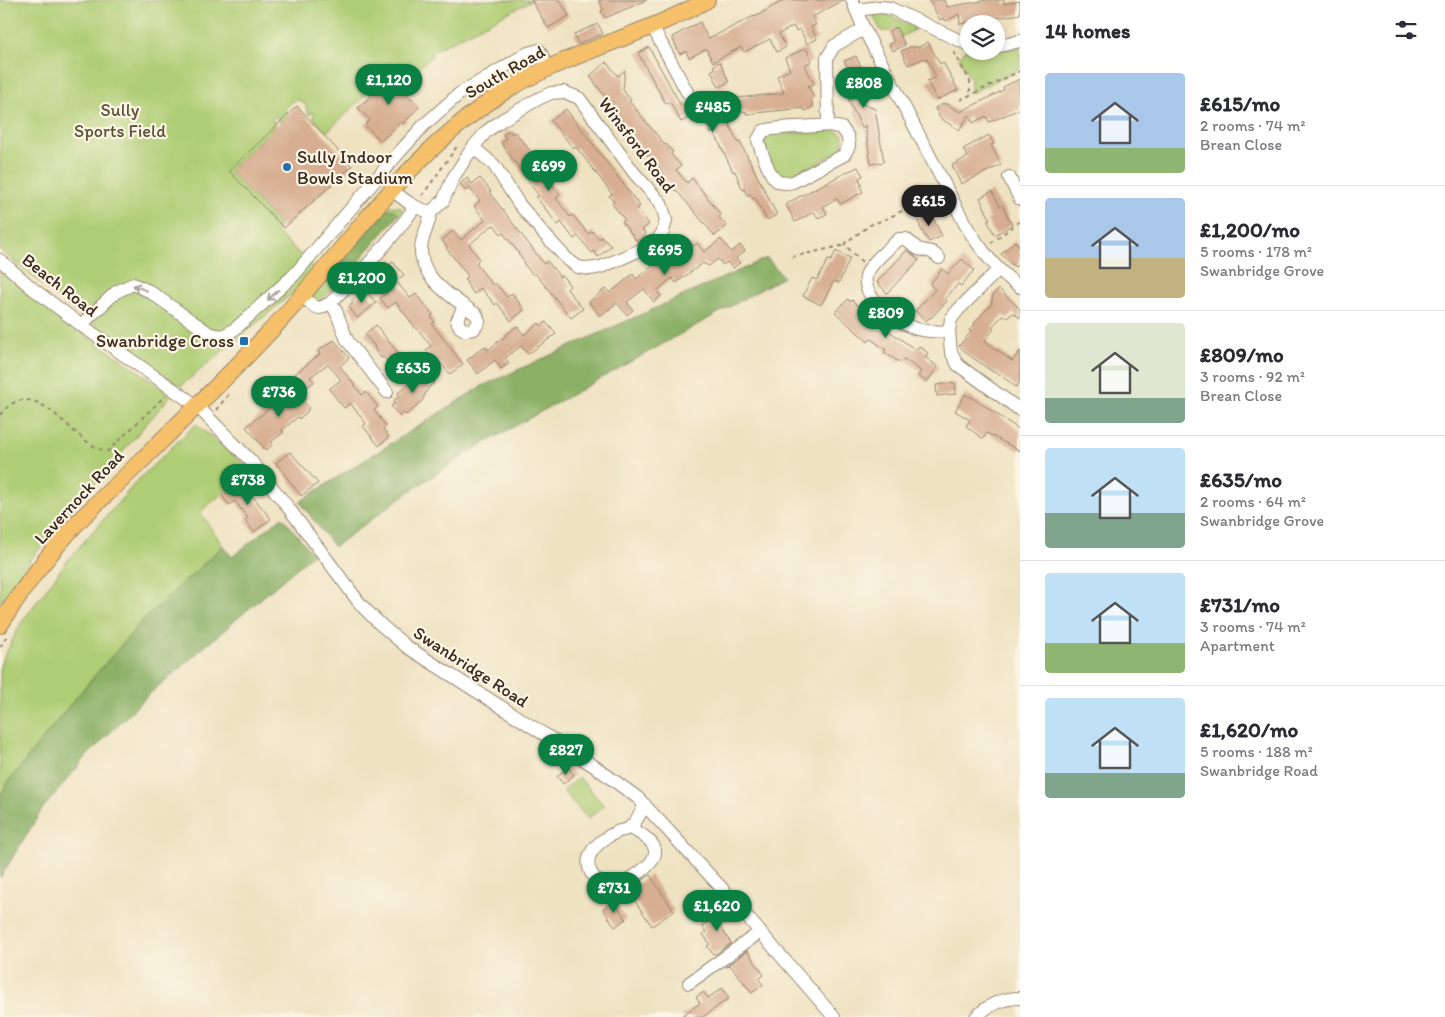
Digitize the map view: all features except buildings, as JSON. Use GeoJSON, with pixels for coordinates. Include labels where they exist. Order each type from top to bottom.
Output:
{"type":"FeatureCollection","features":[{"type":"Feature","properties":{"kind":"main road","name":"South Road"},"geometry":{"type":"LineString","coordinates":[[197,406],[262,341],[391,189],[435,144],[463,120],[495,97],[548,68],[652,26],[689,4],[706,0]]}},
{"type":"Feature","properties":{"kind":"main road","name":"Lavernock Road"},"geometry":{"type":"LineString","coordinates":[[0,625],[18,596],[75,526],[197,406]]}},
{"type":"Feature","properties":{"kind":"street"},"geometry":{"type":"LineString","coordinates":[[960,41],[890,8],[854,5],[864,29],[965,224],[998,270],[1020,287]]}},
{"type":"Feature","properties":{"kind":"street"},"geometry":{"type":"LineString","coordinates":[[652,26],[687,92]]}},
{"type":"Feature","properties":{"kind":"street"},"geometry":{"type":"LineString","coordinates":[[828,125],[827,58],[829,51],[834,46],[864,29]]}},
{"type":"Feature","properties":{"kind":"street"},"geometry":{"type":"LineString","coordinates":[[1005,45],[1020,41]]}},
{"type":"Feature","properties":{"kind":"street"},"geometry":{"type":"LineString","coordinates":[[81,325],[116,292],[133,284],[149,291],[210,334],[223,336],[235,330],[294,275],[401,150],[424,125],[459,94],[528,53],[539,50],[548,68]]}},
{"type":"Feature","properties":{"kind":"street","name":"Winsford Road"},"geometry":{"type":"LineString","coordinates":[[430,212],[443,201],[454,178],[474,147],[487,131],[502,120],[551,93],[564,92],[579,98],[635,174],[661,203],[666,220],[663,232],[656,242],[601,267],[590,269],[578,267],[544,234],[519,204],[494,166],[474,147]]}},
{"type":"Feature","properties":{"kind":"street"},"geometry":{"type":"LineString","coordinates":[[828,125],[842,128],[848,137],[849,146],[844,155],[793,182],[784,184],[776,180],[761,153],[758,140],[763,131],[776,127],[828,125]]}},
{"type":"Feature","properties":{"kind":"street"},"geometry":{"type":"LineString","coordinates":[[1009,177],[1020,199]]}},
{"type":"Feature","properties":{"kind":"street"},"geometry":{"type":"LineString","coordinates":[[391,189],[415,207],[430,212],[429,224],[422,242],[421,260],[431,278],[464,306]]}},
{"type":"Feature","properties":{"kind":"street"},"geometry":{"type":"LineString","coordinates":[[302,296],[314,307],[320,308],[330,303],[393,238],[415,207]]}},
{"type":"Feature","properties":{"kind":"street"},"geometry":{"type":"LineString","coordinates":[[939,258],[932,252],[918,249],[906,239],[899,239],[869,268],[866,276],[866,287],[876,304],[888,313],[920,330],[949,331]]}},
{"type":"Feature","properties":{"kind":"street","name":"Beach Road"},"geometry":{"type":"LineString","coordinates":[[0,260],[32,288],[81,325],[197,406]]}},
{"type":"Feature","properties":{"kind":"street"},"geometry":{"type":"LineString","coordinates":[[998,270],[958,310],[952,319],[949,331],[951,352],[958,365],[1020,410]]}},
{"type":"Feature","properties":{"kind":"street"},"geometry":{"type":"LineString","coordinates":[[330,303],[336,311],[347,340],[387,392]]}},
{"type":"Feature","properties":{"kind":"street","name":"Swanbridge Road"},"geometry":{"type":"LineString","coordinates":[[197,406],[251,461],[361,605],[381,625],[407,647],[594,766],[638,798],[760,932],[834,1017]]}},
{"type":"Feature","properties":{"kind":"street"},"geometry":{"type":"LineString","coordinates":[[630,828],[651,841],[655,847],[656,854],[652,862],[645,869],[615,887],[599,882],[588,864],[590,855],[597,845],[607,838],[630,828],[645,805]]}},
{"type":"Feature","properties":{"kind":"street"},"geometry":{"type":"LineString","coordinates":[[689,983],[760,932]]}},
{"type":"Feature","properties":{"kind":"street"},"geometry":{"type":"LineString","coordinates":[[976,1017],[989,1006],[998,1002],[1020,998]]}},
{"type":"Feature","properties":{"kind":"path"},"geometry":{"type":"LineString","coordinates":[[950,46],[970,81],[970,95]]}},
{"type":"Feature","properties":{"kind":"path"},"geometry":{"type":"LineString","coordinates":[[960,100],[1020,71]]}},
{"type":"Feature","properties":{"kind":"path"},"geometry":{"type":"LineString","coordinates":[[792,258],[845,244],[870,225],[946,189]]}},
{"type":"Feature","properties":{"kind":"path"},"geometry":{"type":"LineString","coordinates":[[982,250],[1020,221]]}},
{"type":"Feature","properties":{"kind":"path"},"geometry":{"type":"LineString","coordinates":[[845,244],[869,268]]}},
{"type":"Feature","properties":{"kind":"path"},"geometry":{"type":"LineString","coordinates":[[0,415],[14,402],[25,398],[39,404],[64,420],[93,447],[108,451],[173,388]]}},
{"type":"Feature","properties":{"kind":"green space","name":"Sully Sports Field"},"geometry":{"type":"Polygon","coordinates":[[[0,0],[533,0],[431,52],[432,56],[412,74],[399,62],[327,132],[313,118],[315,115],[313,112],[309,115],[305,104],[299,100],[293,101],[284,109],[288,115],[280,122],[275,116],[272,119],[276,125],[229,171],[281,226],[275,231],[315,268],[295,291],[181,386],[134,356],[78,314],[0,250],[0,0]]]}},
{"type":"Feature","properties":{"kind":"green space"},"geometry":{"type":"Polygon","coordinates":[[[883,12],[916,29],[901,37],[896,28],[889,31],[881,31],[873,15],[883,12]]]}},
{"type":"Feature","properties":{"kind":"green space"},"geometry":{"type":"Polygon","coordinates":[[[1020,47],[1020,69],[971,93],[971,80],[960,60],[1005,60],[1005,50],[1020,47]]]}},
{"type":"Feature","properties":{"kind":"green space"},"geometry":{"type":"Polygon","coordinates":[[[836,131],[843,135],[843,149],[786,180],[778,176],[763,147],[766,134],[836,131]]]}},
{"type":"Feature","properties":{"kind":"green space"},"geometry":{"type":"Polygon","coordinates":[[[391,206],[400,207],[403,210],[399,214],[395,210],[385,210],[382,219],[361,240],[353,245],[349,256],[339,265],[345,277],[319,302],[313,299],[312,293],[316,288],[382,210],[391,206]]]}},
{"type":"Feature","properties":{"kind":"green space"},"geometry":{"type":"Polygon","coordinates":[[[385,210],[395,210],[399,214],[345,277],[339,265],[349,256],[353,245],[361,240],[382,219],[385,210]]]}},
{"type":"Feature","properties":{"kind":"green space"},"geometry":{"type":"Polygon","coordinates":[[[767,258],[783,277],[474,449],[407,493],[334,547],[300,502],[482,386],[767,258]]]}},
{"type":"Feature","properties":{"kind":"green space"},"geometry":{"type":"Polygon","coordinates":[[[0,268],[59,317],[172,394],[34,555],[0,604],[0,268]]]}},
{"type":"Feature","properties":{"kind":"green space"},"geometry":{"type":"Polygon","coordinates":[[[196,424],[251,470],[200,512],[223,546],[143,620],[74,700],[8,782],[0,796],[0,665],[21,623],[67,561],[139,479],[196,424]]]}},
{"type":"Feature","properties":{"kind":"green space"},"geometry":{"type":"Polygon","coordinates":[[[282,517],[313,554],[147,696],[86,757],[43,808],[0,878],[0,796],[8,782],[74,700],[143,620],[223,546],[232,557],[282,517]]]}},
{"type":"Feature","properties":{"kind":"green space"},"geometry":{"type":"Polygon","coordinates":[[[579,777],[604,806],[588,819],[563,791],[579,777]]]}},
{"type":"Feature","properties":{"kind":"place","name":"Sully Indoor Bowls Stadium"},"geometry":{"type":"Point","coordinates":[287,167]}},
{"type":"Feature","properties":{"kind":"place","name":"Swanbridge Cross"},"geometry":{"type":"Point","coordinates":[244,341]}}]}
